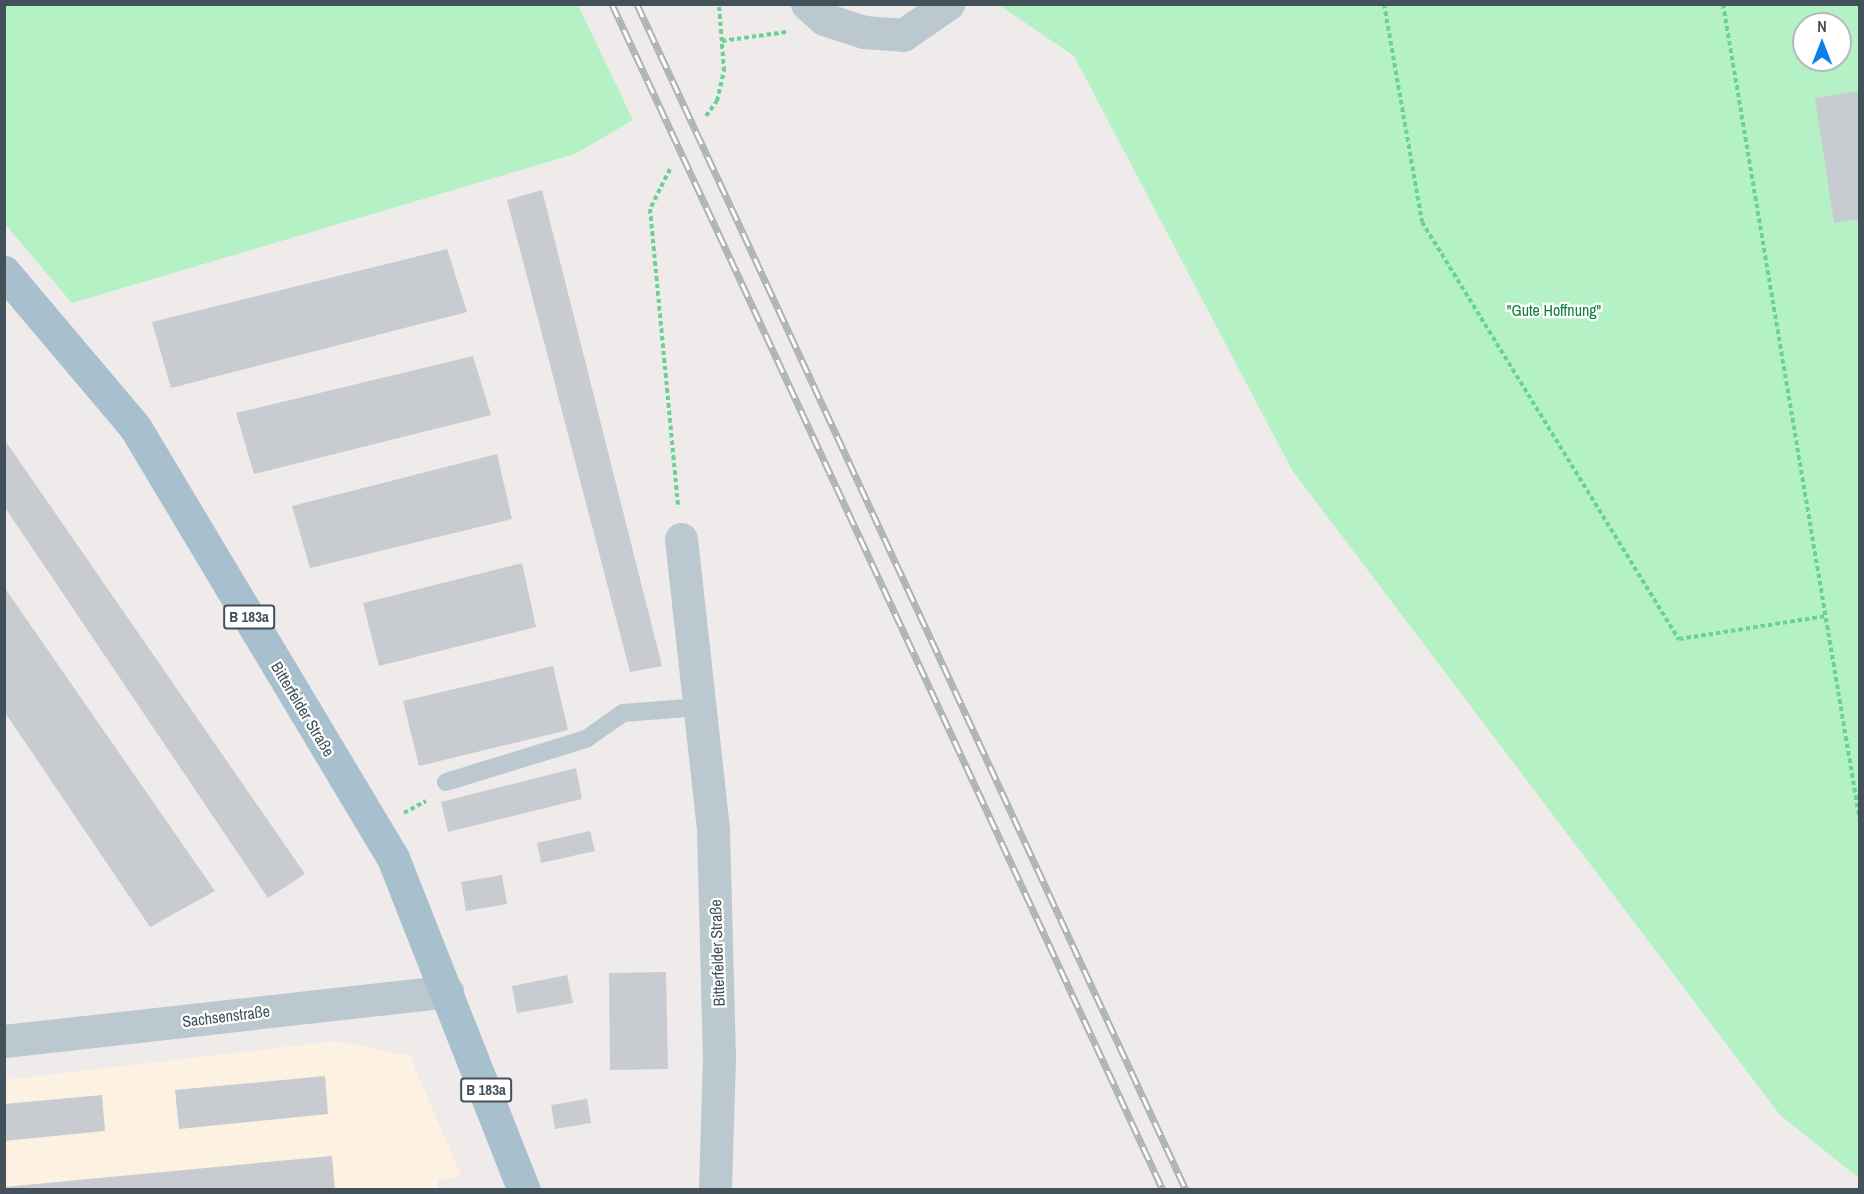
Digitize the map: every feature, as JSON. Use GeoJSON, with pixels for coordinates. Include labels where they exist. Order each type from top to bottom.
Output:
{"type":"FeatureCollection","features":[{"type":"Feature","properties":{"kind":"main road","name":"Bitterfelder Straße"},"geometry":{"type":"LineString","coordinates":[[4,272],[135,427],[393,858],[447,991],[518,1188]]}},
{"type":"Feature","properties":{"kind":"street"},"geometry":{"type":"LineString","coordinates":[[807,4],[824,19],[864,32],[903,35],[948,4]]}},
{"type":"Feature","properties":{"kind":"street","name":"Bitterfelder Straße"},"geometry":{"type":"LineString","coordinates":[[681,539],[713,830],[719,1055],[715,1190]]}},
{"type":"Feature","properties":{"kind":"street","name":"Sachsenstraße"},"geometry":{"type":"LineString","coordinates":[[4,1041],[447,991]]}},
{"type":"Feature","properties":{"kind":"lane"},"geometry":{"type":"LineString","coordinates":[[446,782],[586,739],[623,713],[700,707]]}},
{"type":"Feature","properties":{"kind":"path"},"geometry":{"type":"LineString","coordinates":[[706,116],[717,101],[724,71],[718,4]]}},
{"type":"Feature","properties":{"kind":"path"},"geometry":{"type":"LineString","coordinates":[[1384,4],[1422,222],[1679,639],[1826,616]]}},
{"type":"Feature","properties":{"kind":"path"},"geometry":{"type":"LineString","coordinates":[[1723,4],[1860,822]]}},
{"type":"Feature","properties":{"kind":"path"},"geometry":{"type":"LineString","coordinates":[[722,41],[785,34]]}},
{"type":"Feature","properties":{"kind":"path"},"geometry":{"type":"LineString","coordinates":[[670,169],[650,209],[681,539]]}},
{"type":"Feature","properties":{"kind":"path"},"geometry":{"type":"LineString","coordinates":[[375,828],[432,798],[446,782]]}},
{"type":"Feature","properties":{"kind":"shaded area"},"geometry":{"type":"Polygon","coordinates":[[[336,1041],[410,1056],[461,1176],[438,1180],[438,1190],[5,1189],[4,1080],[336,1041]]]}},
{"type":"Feature","properties":{"kind":"green space"},"geometry":{"type":"Polygon","coordinates":[[[4,5],[578,5],[633,120],[575,154],[72,303],[5,224],[4,5]]]}},
{"type":"Feature","properties":{"kind":"green space","name":"\"Gute Hoffnung\""},"geometry":{"type":"Polygon","coordinates":[[[999,5],[1859,5],[1859,1178],[1780,1115],[1292,470],[1074,56],[999,5]]]}},
{"type":"Feature","properties":{"kind":"building"},"geometry":{"type":"Polygon","coordinates":[[[1860,91],[1860,219],[1834,223],[1815,98],[1860,91]]]}},
{"type":"Feature","properties":{"kind":"building"},"geometry":{"type":"Polygon","coordinates":[[[542,190],[662,666],[630,672],[507,200],[542,190]]]}},
{"type":"Feature","properties":{"kind":"building"},"geometry":{"type":"Polygon","coordinates":[[[447,249],[467,312],[171,388],[152,322],[447,249]]]}},
{"type":"Feature","properties":{"kind":"building"},"geometry":{"type":"Polygon","coordinates":[[[473,356],[491,415],[254,474],[236,413],[473,356]]]}},
{"type":"Feature","properties":{"kind":"building"},"geometry":{"type":"Polygon","coordinates":[[[4,439],[305,874],[268,898],[4,506],[4,439]]]}},
{"type":"Feature","properties":{"kind":"building"},"geometry":{"type":"Polygon","coordinates":[[[497,454],[512,519],[310,568],[292,506],[497,454]]]}},
{"type":"Feature","properties":{"kind":"building"},"geometry":{"type":"Polygon","coordinates":[[[522,563],[536,627],[379,666],[363,603],[522,563]]]}},
{"type":"Feature","properties":{"kind":"building"},"geometry":{"type":"Polygon","coordinates":[[[4,587],[215,891],[150,927],[4,711],[4,587]]]}},
{"type":"Feature","properties":{"kind":"building"},"geometry":{"type":"Polygon","coordinates":[[[553,666],[568,730],[419,766],[403,701],[553,666]]]}},
{"type":"Feature","properties":{"kind":"building"},"geometry":{"type":"Polygon","coordinates":[[[576,768],[582,799],[448,832],[441,802],[576,768]]]}},
{"type":"Feature","properties":{"kind":"building"},"geometry":{"type":"Polygon","coordinates":[[[590,831],[595,851],[541,863],[537,843],[590,831]]]}},
{"type":"Feature","properties":{"kind":"building"},"geometry":{"type":"Polygon","coordinates":[[[502,875],[507,904],[466,911],[461,882],[502,875]]]}},
{"type":"Feature","properties":{"kind":"building"},"geometry":{"type":"Polygon","coordinates":[[[666,972],[668,1069],[610,1070],[609,973],[666,972]]]}},
{"type":"Feature","properties":{"kind":"building"},"geometry":{"type":"Polygon","coordinates":[[[567,975],[573,1003],[517,1013],[512,986],[567,975]]]}},
{"type":"Feature","properties":{"kind":"building"},"geometry":{"type":"Polygon","coordinates":[[[325,1076],[328,1114],[179,1129],[175,1090],[325,1076]]]}},
{"type":"Feature","properties":{"kind":"building"},"geometry":{"type":"Polygon","coordinates":[[[102,1095],[105,1131],[4,1141],[4,1104],[102,1095]]]}},
{"type":"Feature","properties":{"kind":"building"},"geometry":{"type":"Polygon","coordinates":[[[587,1099],[591,1123],[555,1129],[551,1105],[587,1099]]]}},
{"type":"Feature","properties":{"kind":"building"},"geometry":{"type":"Polygon","coordinates":[[[332,1156],[335,1190],[4,1190],[4,1187],[332,1156]]]}},
{"type":"Feature","properties":{"kind":"railway"},"geometry":{"type":"LineString","coordinates":[[612,4],[1163,1190]]}},
{"type":"Feature","properties":{"kind":"railway"},"geometry":{"type":"LineString","coordinates":[[637,4],[1186,1190]]}}]}
